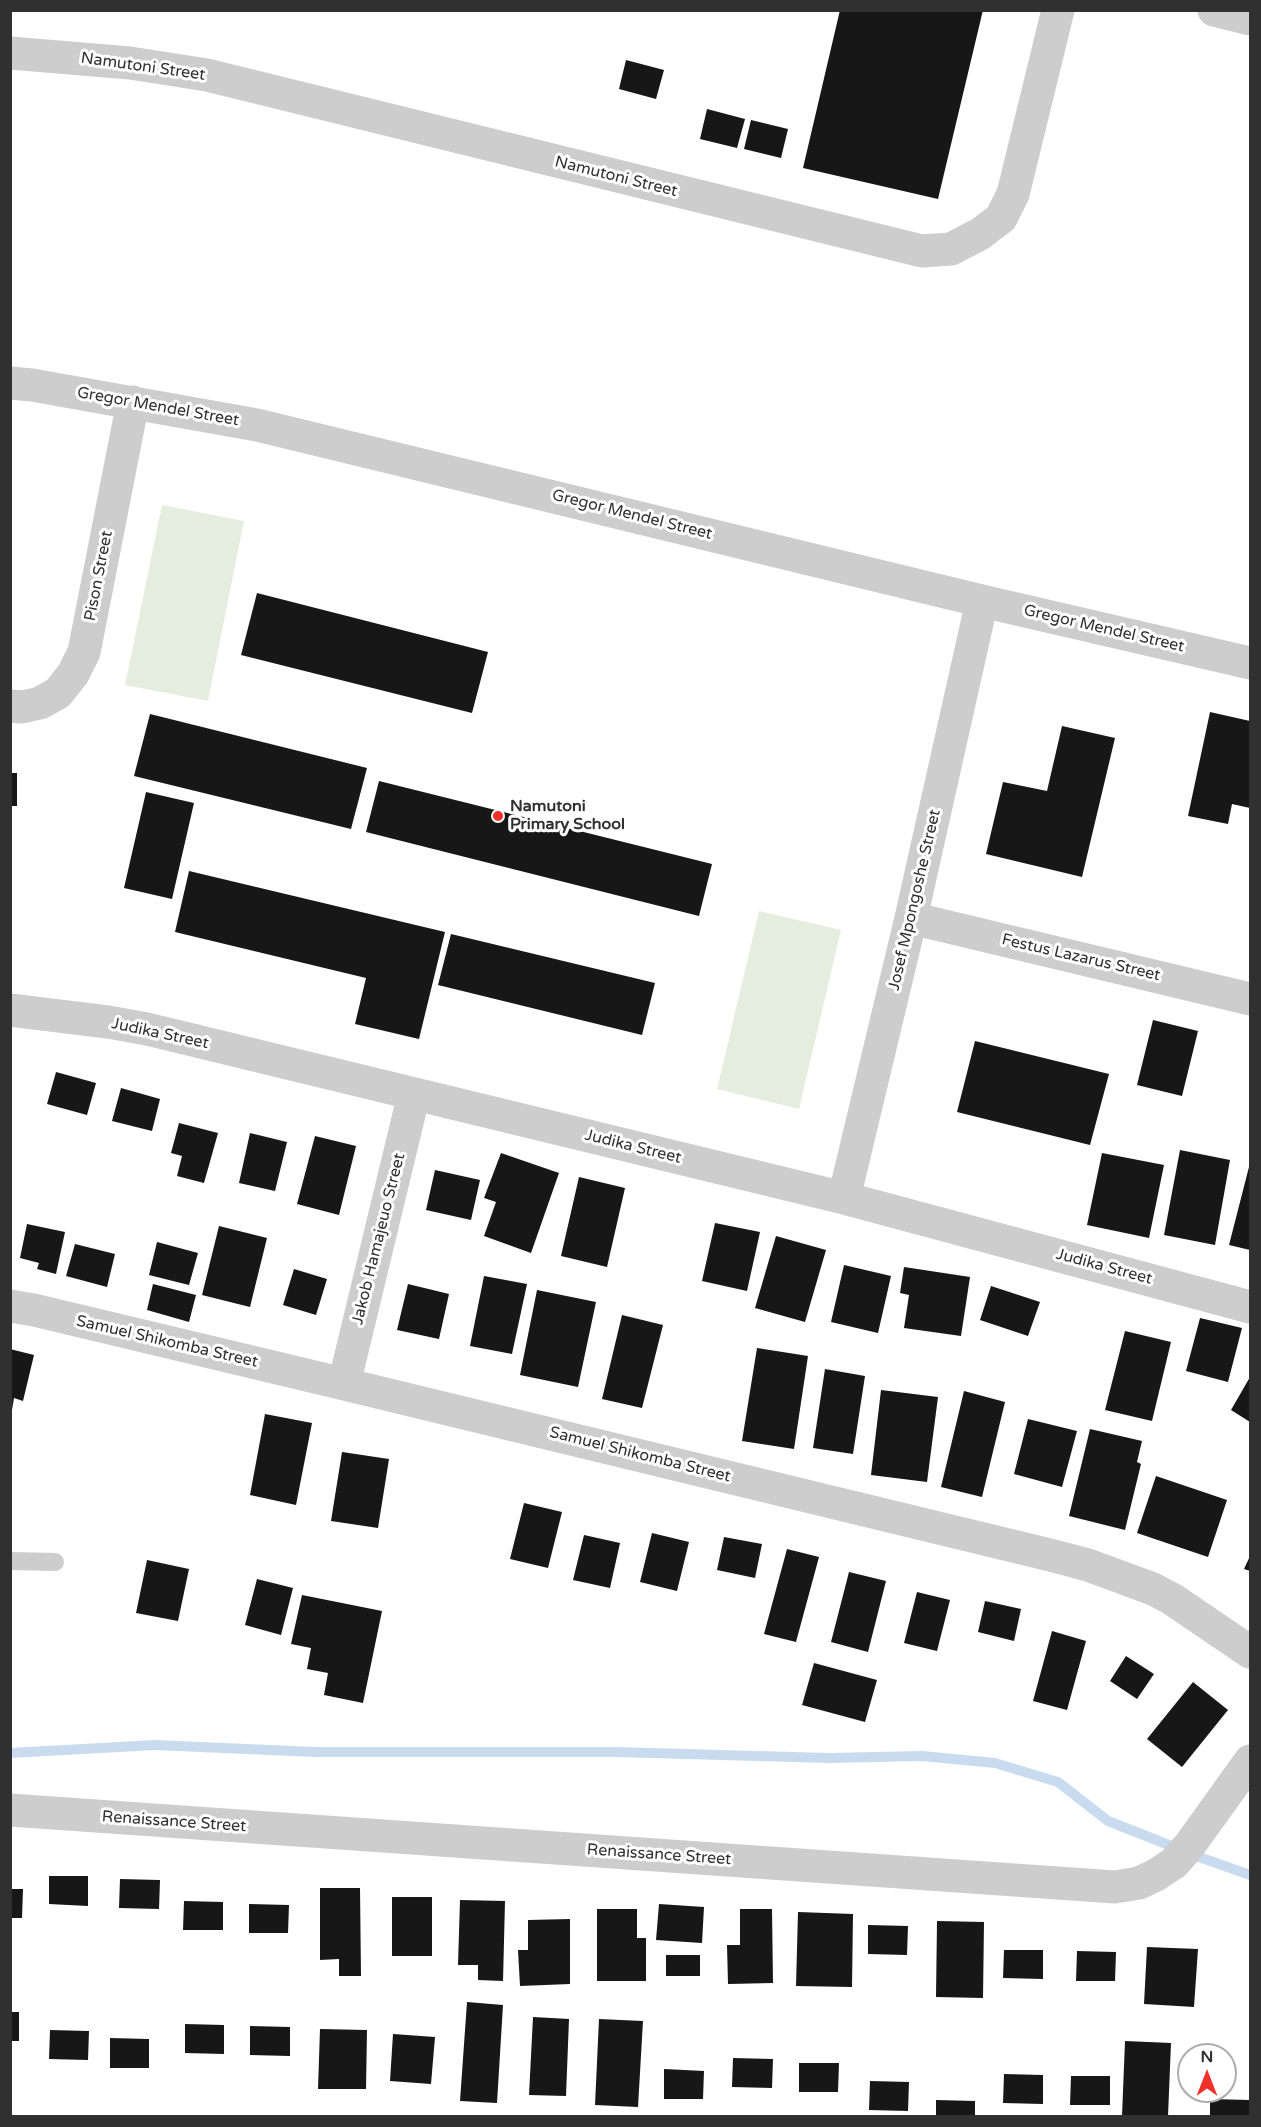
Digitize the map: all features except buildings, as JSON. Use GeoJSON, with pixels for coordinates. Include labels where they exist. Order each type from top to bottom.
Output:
{"type":"FeatureCollection","features":[{"type":"Feature","properties":{"kind":"street","name":"Namutoni Street"},"geometry":{"type":"LineString","coordinates":[[10,53],[130,63],[207,75],[922,252],[951,249],[980,234],[1000,218],[1013,194],[1058,10]]}},
{"type":"Feature","properties":{"kind":"street"},"geometry":{"type":"LineString","coordinates":[[1214,10],[1251,19]]}},
{"type":"Feature","properties":{"kind":"street","name":"Gregor Mendel Street"},"geometry":{"type":"LineString","coordinates":[[10,383],[133,402],[257,425],[981,601],[1251,663]]}},
{"type":"Feature","properties":{"kind":"street","name":"Pison Street"},"geometry":{"type":"LineString","coordinates":[[10,706],[22,707],[40,703],[58,693],[73,674],[84,652],[133,402]]}},
{"type":"Feature","properties":{"kind":"street","name":"Josef Mpongoshe Street"},"geometry":{"type":"LineString","coordinates":[[844,1198],[911,918],[981,601]]}},
{"type":"Feature","properties":{"kind":"street","name":"Festus Lazarus Street"},"geometry":{"type":"LineString","coordinates":[[911,918],[1251,999]]}},
{"type":"Feature","properties":{"kind":"street","name":"Judika Street"},"geometry":{"type":"LineString","coordinates":[[10,1010],[147,1029],[844,1198],[1251,1307]]}},
{"type":"Feature","properties":{"kind":"street","name":"Jakob Hamajeuo Street"},"geometry":{"type":"LineString","coordinates":[[344,1384],[414,1094]]}},
{"type":"Feature","properties":{"kind":"street","name":"Samuel Shikomba Street"},"geometry":{"type":"LineString","coordinates":[[10,1306],[344,1384],[1088,1565],[1153,1589],[1172,1599],[1251,1652]]}},
{"type":"Feature","properties":{"kind":"street","name":"Renaissance Street"},"geometry":{"type":"LineString","coordinates":[[10,1810],[1115,1887],[1139,1883],[1174,1863],[1251,1761]]}},
{"type":"Feature","properties":{"kind":"lane"},"geometry":{"type":"LineString","coordinates":[[10,1561],[55,1562]]}},
{"type":"Feature","properties":{"kind":"green space"},"geometry":{"type":"Polygon","coordinates":[[[162,505],[244,521],[208,701],[125,685],[162,505]]]}},
{"type":"Feature","properties":{"kind":"green space"},"geometry":{"type":"Polygon","coordinates":[[[759,911],[841,930],[799,1109],[717,1089],[759,911]]]}},
{"type":"Feature","properties":{"kind":"waterway"},"geometry":{"type":"LineString","coordinates":[[10,1753],[155,1745],[315,1752],[615,1752],[829,1758],[922,1756],[995,1763],[1058,1782],[1108,1821],[1250,1875]]}},
{"type":"Feature","properties":{"kind":"place","name":"Namutoni Primary School"},"geometry":{"type":"Point","coordinates":[498,816]}}]}
